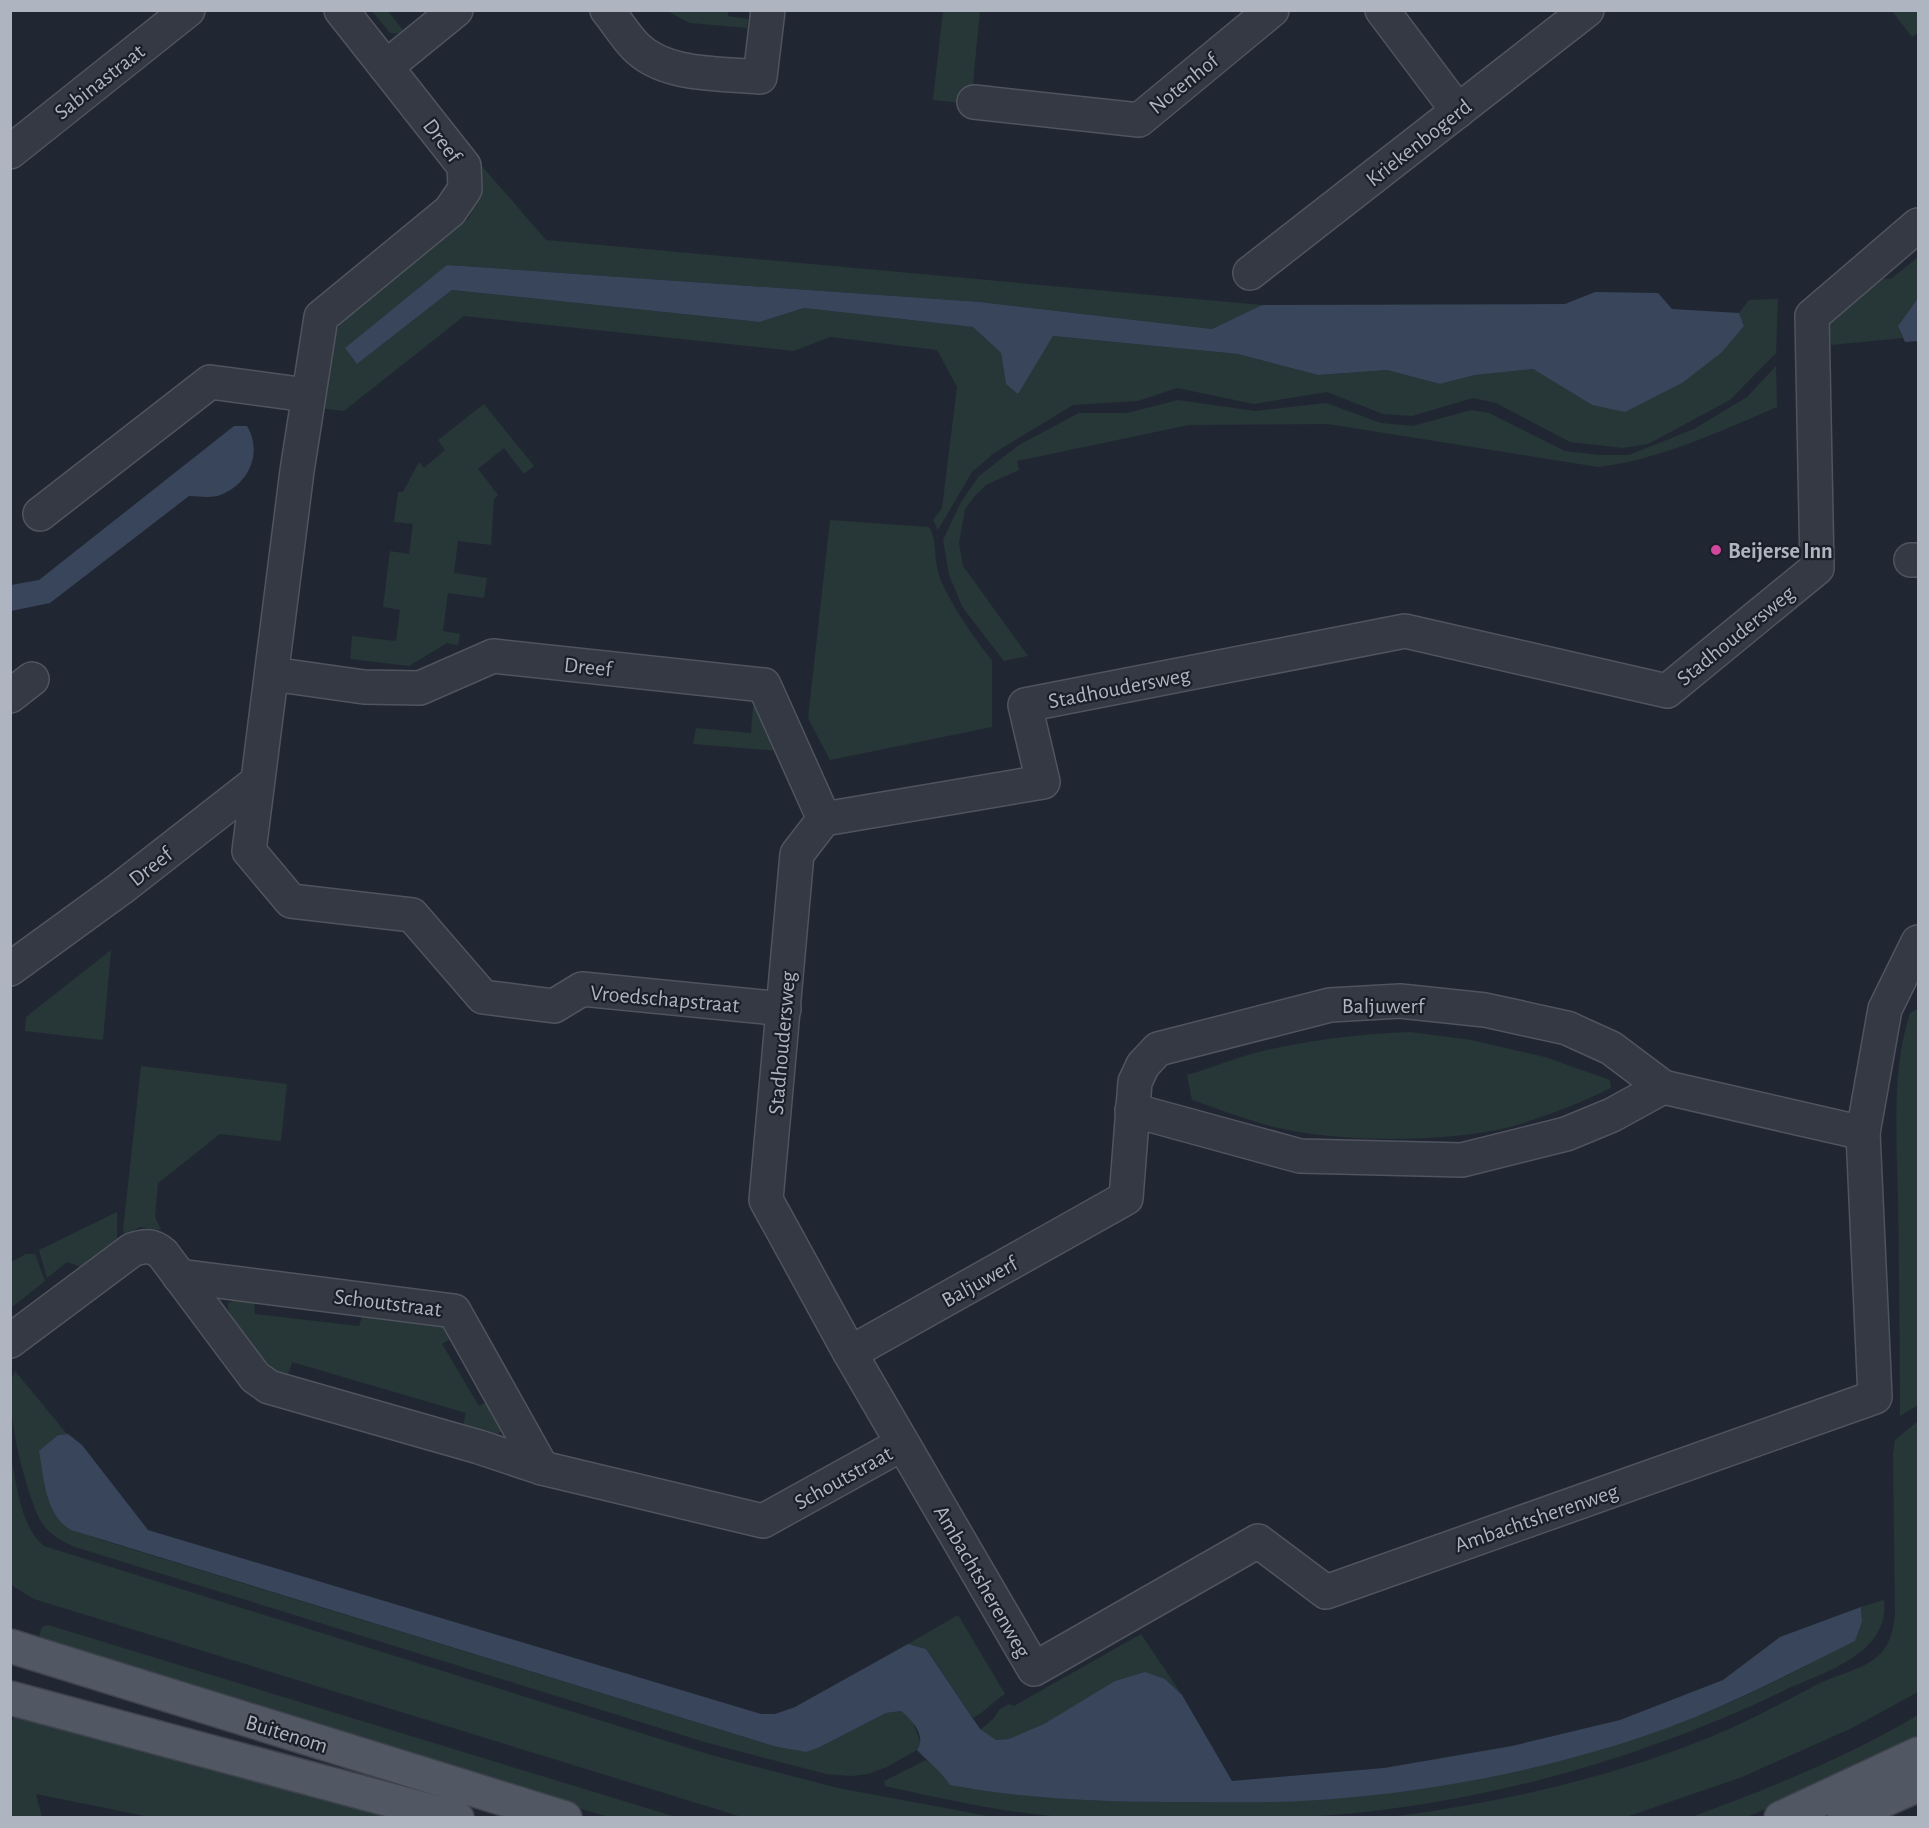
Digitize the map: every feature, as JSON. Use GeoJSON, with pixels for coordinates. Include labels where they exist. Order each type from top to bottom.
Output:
{"type":"FeatureCollection","features":[{"type":"Feature","properties":{"kind":"main road","name":"Buitenom"},"geometry":{"type":"LineString","coordinates":[[10,1646],[565,1818]]}},
{"type":"Feature","properties":{"kind":"main road","name":"Buitenom"},"geometry":{"type":"LineString","coordinates":[[10,1698],[457,1818]]}},
{"type":"Feature","properties":{"kind":"main road"},"geometry":{"type":"LineString","coordinates":[[1781,1818],[1918,1754]]}},
{"type":"Feature","properties":{"kind":"main road"},"geometry":{"type":"LineString","coordinates":[[1844,1818],[1918,1785]]}},
{"type":"Feature","properties":{"kind":"street","name":"Sabinastraat"},"geometry":{"type":"LineString","coordinates":[[10,152],[188,10]]}},
{"type":"Feature","properties":{"kind":"street"},"geometry":{"type":"LineString","coordinates":[[341,10],[386,67],[456,10]]}},
{"type":"Feature","properties":{"kind":"street"},"geometry":{"type":"LineString","coordinates":[[607,10],[637,48],[660,63],[690,70],[760,76],[768,10]]}},
{"type":"Feature","properties":{"kind":"street","name":"Notenhof"},"geometry":{"type":"LineString","coordinates":[[974,102],[1138,120],[1272,10]]}},
{"type":"Feature","properties":{"kind":"street"},"geometry":{"type":"LineString","coordinates":[[1382,10],[1458,111]]}},
{"type":"Feature","properties":{"kind":"street","name":"Kriekenbogerd"},"geometry":{"type":"LineString","coordinates":[[1250,273],[1587,10]]}},
{"type":"Feature","properties":{"kind":"street","name":"Dreef"},"geometry":{"type":"LineString","coordinates":[[10,969],[120,889],[257,782],[308,394],[321,318],[450,210],[465,189],[464,166],[386,67]]}},
{"type":"Feature","properties":{"kind":"street","name":"Stadhoudersweg"},"geometry":{"type":"LineString","coordinates":[[902,1444],[766,1200],[797,854],[824,819],[1043,782],[1025,705],[1406,631],[1667,691],[1816,568],[1812,316],[1918,225]]}},
{"type":"Feature","properties":{"kind":"street"},"geometry":{"type":"LineString","coordinates":[[40,514],[210,382],[308,394]]}},
{"type":"Feature","properties":{"kind":"street","name":"Dreef"},"geometry":{"type":"LineString","coordinates":[[272,674],[364,687],[420,688],[493,656],[764,685],[824,819]]}},
{"type":"Feature","properties":{"kind":"street","name":"Vroedschapstraat"},"geometry":{"type":"LineString","coordinates":[[257,782],[249,851],[291,902],[412,915],[483,997],[554,1006],[582,989],[784,1009]]}},
{"type":"Feature","properties":{"kind":"street","name":"Ambachtsherenweg"},"geometry":{"type":"LineString","coordinates":[[902,1444],[1034,1669],[1258,1541],[1326,1592],[1875,1397],[1863,1133],[1885,1009],[1918,942]]}},
{"type":"Feature","properties":{"kind":"street","name":"Baljuwerf"},"geometry":{"type":"LineString","coordinates":[[850,1353],[1126,1198],[1135,1082],[1143,1065],[1158,1049],[1330,1005],[1400,1001],[1485,1010],[1567,1028],[1611,1048],[1663,1086],[1863,1133]]}},
{"type":"Feature","properties":{"kind":"street"},"geometry":{"type":"LineString","coordinates":[[1132,1110],[1300,1156],[1462,1160],[1566,1134],[1612,1115],[1663,1086]]}},
{"type":"Feature","properties":{"kind":"street","name":"Schoutstraat"},"geometry":{"type":"LineString","coordinates":[[10,1341],[132,1250],[143,1246],[155,1247],[255,1377],[269,1387],[479,1447],[542,1468],[763,1521],[902,1444]]}},
{"type":"Feature","properties":{"kind":"street","name":"Schoutstraat"},"geometry":{"type":"LineString","coordinates":[[178,1276],[454,1311],[542,1468]]}},
{"type":"Feature","properties":{"kind":"shaded area"},"geometry":{"type":"Polygon","coordinates":[[[372,11],[388,11],[406,34],[390,33],[372,11]]]}},
{"type":"Feature","properties":{"kind":"shaded area"},"geometry":{"type":"Polygon","coordinates":[[[667,11],[728,11],[728,16],[748,19],[747,28],[690,23],[667,11]]]}},
{"type":"Feature","properties":{"kind":"shaded area"},"geometry":{"type":"Polygon","coordinates":[[[943,11],[980,11],[971,104],[933,100],[943,11]]]}},
{"type":"Feature","properties":{"kind":"shaded area"},"geometry":{"type":"Polygon","coordinates":[[[1892,11],[1918,11],[1918,33],[1912,37],[1892,11]]]}},
{"type":"Feature","properties":{"kind":"shaded area"},"geometry":{"type":"Polygon","coordinates":[[[475,158],[546,240],[1262,305],[1212,329],[980,302],[447,265],[357,364],[452,290],[760,322],[804,308],[973,327],[1001,353],[1006,384],[1053,336],[1238,354],[1318,375],[1387,370],[1440,384],[1475,375],[1533,369],[1592,405],[1744,326],[1739,313],[1749,300],[1778,299],[1776,353],[1730,400],[1648,444],[1623,448],[1570,442],[1496,403],[1473,398],[1412,416],[1383,414],[1327,392],[1254,404],[1177,388],[1138,401],[1073,405],[994,453],[972,472],[938,530],[933,520],[942,508],[957,387],[937,350],[830,337],[794,351],[464,316],[344,411],[318,408],[326,354],[340,324],[469,218],[479,190],[475,158]]]}},
{"type":"Feature","properties":{"kind":"shaded area"},"geometry":{"type":"Polygon","coordinates":[[[1918,257],[1918,298],[1898,326],[1903,338],[1831,345],[1828,315],[1868,278],[1891,279],[1918,257]]]}},
{"type":"Feature","properties":{"kind":"shaded area"},"geometry":{"type":"Polygon","coordinates":[[[1776,366],[1777,407],[1667,451],[1645,458],[1598,467],[1328,424],[1189,425],[1017,461],[1019,470],[986,485],[965,509],[959,543],[963,566],[1028,656],[1004,661],[963,608],[949,575],[943,540],[961,502],[979,476],[1019,445],[1079,413],[1127,413],[1178,400],[1255,411],[1326,403],[1381,423],[1413,426],[1471,410],[1489,413],[1565,451],[1599,455],[1629,455],[1694,429],[1747,397],[1776,366]]]}},
{"type":"Feature","properties":{"kind":"shaded area"},"geometry":{"type":"Polygon","coordinates":[[[484,404],[534,466],[524,474],[504,448],[478,469],[498,495],[494,499],[491,545],[458,541],[454,573],[487,578],[484,598],[448,593],[443,631],[460,634],[458,645],[447,643],[409,666],[350,659],[352,636],[396,641],[400,610],[383,607],[390,551],[409,554],[413,524],[394,522],[398,492],[403,492],[419,462],[424,468],[445,450],[438,440],[484,404]]]}},
{"type":"Feature","properties":{"kind":"shaded area"},"geometry":{"type":"Polygon","coordinates":[[[830,520],[929,527],[933,537],[938,572],[947,594],[992,660],[992,727],[830,760],[808,718],[830,520]]]}},
{"type":"Feature","properties":{"kind":"shaded area"},"geometry":{"type":"Polygon","coordinates":[[[753,707],[759,708],[780,751],[693,744],[696,728],[751,733],[753,707]]]}},
{"type":"Feature","properties":{"kind":"shaded area"},"geometry":{"type":"Polygon","coordinates":[[[111,950],[103,1040],[25,1031],[26,1017],[111,950]]]}},
{"type":"Feature","properties":{"kind":"shaded area"},"geometry":{"type":"Polygon","coordinates":[[[1918,1009],[1918,1405],[1900,1416],[1896,1105],[1904,1035],[1910,1013],[1918,1009]]]}},
{"type":"Feature","properties":{"kind":"shaded area"},"geometry":{"type":"Polygon","coordinates":[[[1410,1032],[1471,1040],[1545,1057],[1610,1080],[1611,1088],[1561,1110],[1510,1127],[1455,1136],[1392,1139],[1329,1136],[1274,1127],[1192,1100],[1187,1075],[1247,1055],[1321,1040],[1410,1032]]]}},
{"type":"Feature","properties":{"kind":"shaded area"},"geometry":{"type":"Polygon","coordinates":[[[141,1066],[287,1084],[281,1141],[220,1134],[158,1183],[155,1217],[161,1230],[140,1227],[125,1235],[123,1230],[141,1066]]]}},
{"type":"Feature","properties":{"kind":"shaded area"},"geometry":{"type":"Polygon","coordinates":[[[117,1212],[117,1242],[81,1267],[67,1262],[47,1278],[39,1250],[117,1212]]]}},
{"type":"Feature","properties":{"kind":"shaded area"},"geometry":{"type":"Polygon","coordinates":[[[26,1254],[35,1254],[45,1281],[11,1308],[11,1262],[26,1254]]]}},
{"type":"Feature","properties":{"kind":"shaded area"},"geometry":{"type":"Polygon","coordinates":[[[237,1299],[254,1301],[255,1314],[359,1326],[363,1314],[441,1323],[454,1337],[442,1344],[479,1406],[490,1401],[503,1430],[495,1436],[463,1425],[466,1413],[292,1362],[288,1375],[277,1371],[257,1352],[231,1316],[228,1303],[237,1299]]]}},
{"type":"Feature","properties":{"kind":"shaded area"},"geometry":{"type":"Polygon","coordinates":[[[15,1371],[67,1434],[58,1435],[92,1537],[777,1747],[806,1752],[886,1713],[901,1711],[912,1720],[921,1744],[917,1750],[887,1767],[868,1774],[851,1776],[826,1774],[708,1743],[75,1547],[45,1527],[29,1492],[13,1423],[11,1383],[15,1371]]]}},
{"type":"Feature","properties":{"kind":"shaded area"},"geometry":{"type":"Polygon","coordinates":[[[1918,1421],[1918,1692],[1852,1728],[1742,1777],[1626,1817],[1391,1817],[1512,1797],[1631,1766],[1722,1732],[1876,1658],[1890,1639],[1895,1614],[1893,1454],[1895,1440],[1918,1421]]]}},
{"type":"Feature","properties":{"kind":"shaded area"},"geometry":{"type":"Polygon","coordinates":[[[11,1459],[25,1517],[36,1538],[44,1546],[711,1755],[838,1788],[993,1817],[742,1817],[34,1599],[11,1585],[11,1459]]]}},
{"type":"Feature","properties":{"kind":"shaded area"},"geometry":{"type":"Polygon","coordinates":[[[1884,1600],[1883,1619],[1877,1634],[1866,1647],[1835,1668],[1818,1676],[1677,1736],[1621,1756],[1507,1788],[1450,1800],[1391,1809],[1314,1816],[1078,1818],[974,1805],[885,1786],[884,1781],[926,1760],[937,1767],[951,1785],[1011,1794],[1101,1801],[1305,1800],[1371,1795],[1459,1782],[1547,1764],[1590,1752],[1633,1739],[1734,1701],[1855,1641],[1862,1622],[1861,1607],[1884,1600]]]}},
{"type":"Feature","properties":{"kind":"shaded area"},"geometry":{"type":"Polygon","coordinates":[[[958,1615],[1005,1694],[973,1718],[926,1649],[908,1644],[958,1615]]]}},
{"type":"Feature","properties":{"kind":"shaded area"},"geometry":{"type":"Polygon","coordinates":[[[48,1625],[676,1817],[608,1817],[37,1643],[42,1627],[48,1625]]]}},
{"type":"Feature","properties":{"kind":"shaded area"},"geometry":{"type":"Polygon","coordinates":[[[1141,1634],[1182,1695],[1165,1679],[1009,1739],[996,1740],[980,1730],[994,1718],[999,1710],[1009,1704],[1014,1706],[1141,1634]]]}},
{"type":"Feature","properties":{"kind":"shaded area"},"geometry":{"type":"Polygon","coordinates":[[[18,1712],[408,1817],[150,1817],[36,1794],[42,1817],[11,1817],[10,1724],[18,1712]]]}},
{"type":"Feature","properties":{"kind":"shaded area"},"geometry":{"type":"Polygon","coordinates":[[[1918,1715],[1918,1739],[1881,1760],[1747,1817],[1689,1818],[1834,1759],[1918,1715]]]}},
{"type":"Feature","properties":{"kind":"water"},"geometry":{"type":"Polygon","coordinates":[[[447,265],[980,302],[1212,329],[1262,305],[1565,304],[1595,292],[1658,293],[1672,309],[1739,313],[1744,326],[1721,353],[1682,383],[1625,412],[1592,405],[1533,369],[1475,375],[1440,384],[1387,370],[1318,375],[1238,354],[1053,336],[1018,394],[1006,384],[1001,353],[973,327],[804,308],[760,322],[452,290],[357,364],[345,348],[447,265]]]}},
{"type":"Feature","properties":{"kind":"water"},"geometry":{"type":"Polygon","coordinates":[[[1918,298],[1918,341],[1905,342],[1898,326],[1918,298]]]}},
{"type":"Feature","properties":{"kind":"water"},"geometry":{"type":"Polygon","coordinates":[[[234,426],[247,426],[254,447],[250,468],[237,485],[217,496],[189,496],[50,603],[11,611],[11,585],[39,580],[234,426]]]}},
{"type":"Feature","properties":{"kind":"water"},"geometry":{"type":"Polygon","coordinates":[[[68,1434],[82,1445],[148,1530],[761,1714],[775,1714],[795,1707],[908,1644],[926,1649],[980,1729],[996,1740],[1009,1739],[1044,1724],[1115,1681],[1145,1672],[1165,1679],[1182,1695],[1232,1781],[1384,1768],[1512,1746],[1620,1720],[1723,1680],[1780,1637],[1861,1607],[1862,1622],[1855,1641],[1761,1688],[1689,1720],[1576,1757],[1485,1778],[1392,1793],[1287,1802],[1129,1801],[1010,1794],[950,1785],[917,1750],[920,1739],[917,1729],[901,1711],[886,1713],[806,1752],[777,1747],[71,1530],[62,1523],[51,1506],[44,1484],[39,1451],[58,1435],[68,1434]]]}},
{"type":"Feature","properties":{"kind":"place","name":"Beijerse Inn"},"geometry":{"type":"Point","coordinates":[1716,550]}}]}
